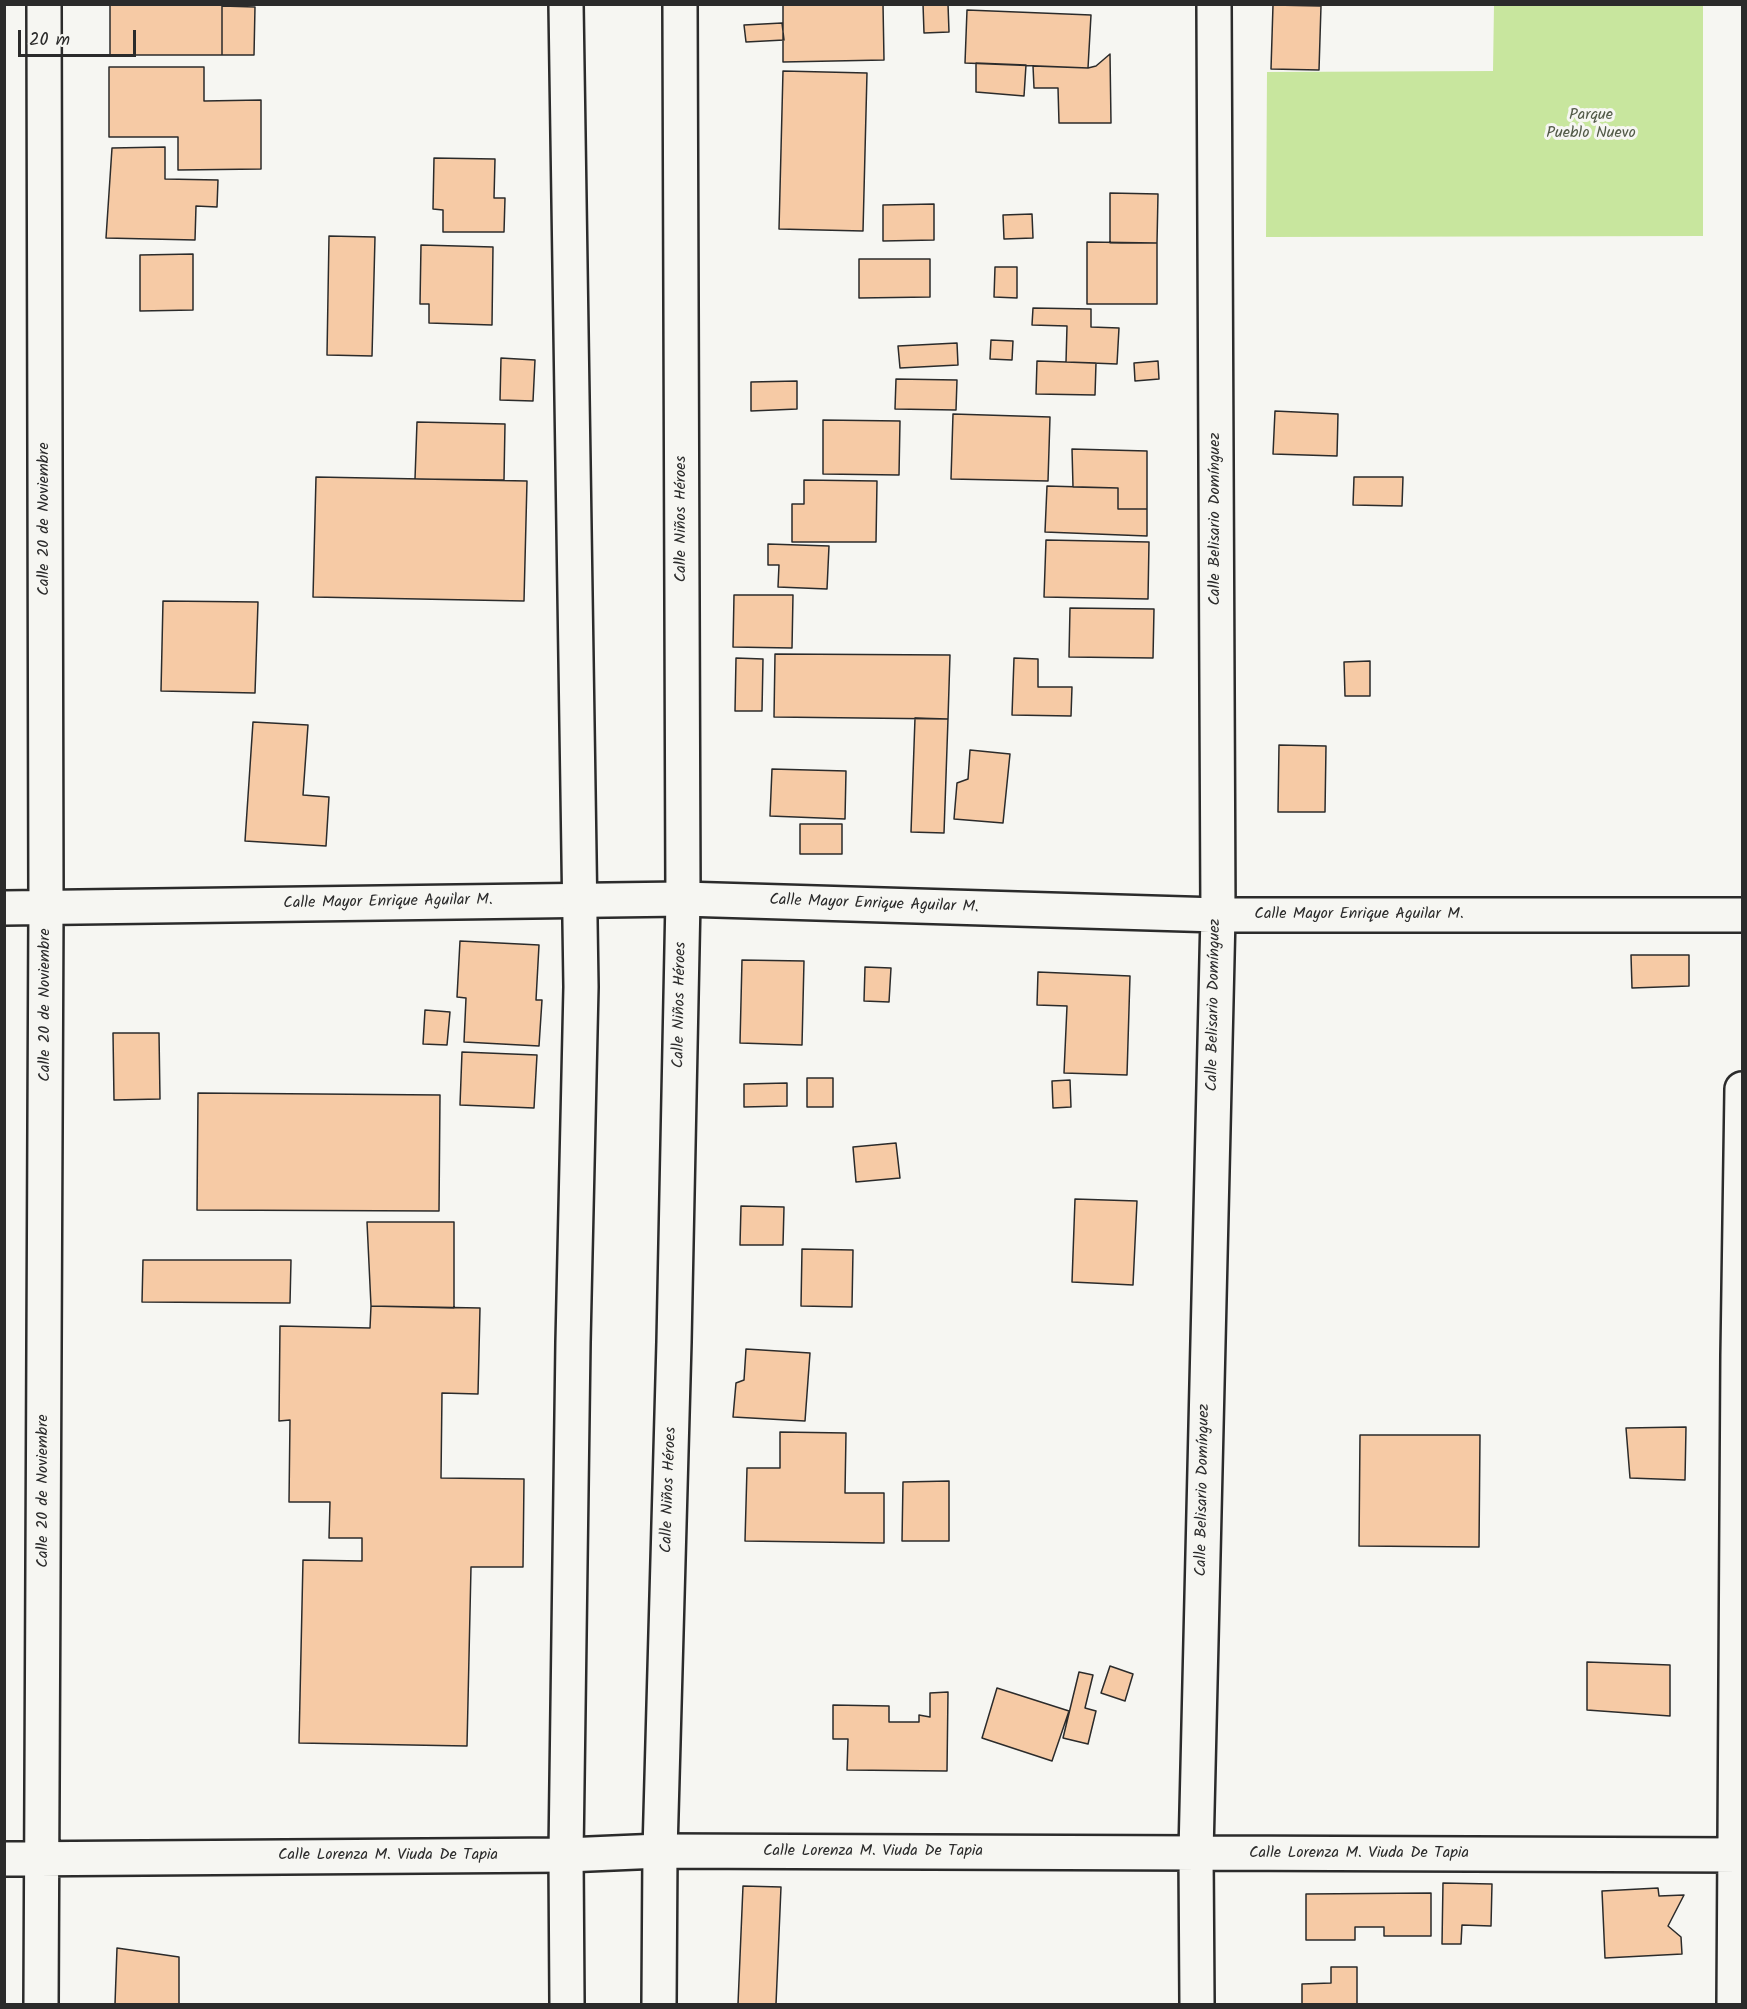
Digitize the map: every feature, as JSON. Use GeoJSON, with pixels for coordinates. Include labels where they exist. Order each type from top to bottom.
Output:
{"type":"FeatureCollection","features":[{"type":"Feature","properties":{"kind":"street","name":"Calle 20 de Noviembre"},"geometry":{"type":"LineString","coordinates":[[41,2004],[46,907],[44,4]]}},
{"type":"Feature","properties":{"kind":"street"},"geometry":{"type":"LineString","coordinates":[[566,4],[581,901],[566,1855],[567,2004]]}},
{"type":"Feature","properties":{"kind":"street","name":"Calle Niños Héroes"},"geometry":{"type":"LineString","coordinates":[[659,2004],[660,1851],[683,899],[680,4]]}},
{"type":"Feature","properties":{"kind":"street","name":"Calle Belisario Domínguez"},"geometry":{"type":"LineString","coordinates":[[1197,2004],[1196,1853],[1218,915],[1214,4]]}},
{"type":"Feature","properties":{"kind":"street","name":"Calle Mayor Enrique Aguilar M."},"geometry":{"type":"LineString","coordinates":[[4,908],[683,899],[1218,915],[1743,915]]}},
{"type":"Feature","properties":{"kind":"street"},"geometry":{"type":"LineString","coordinates":[[1734,2004],[1739,1855],[1738,1355],[1743,1089]]}},
{"type":"Feature","properties":{"kind":"street","name":"Calle Lorenza M. Viuda De Tapia"},"geometry":{"type":"LineString","coordinates":[[4,1859],[566,1855],[660,1851],[1739,1855]]}},
{"type":"Feature","properties":{"kind":"green space","name":"Parque Pueblo Nuevo"},"geometry":{"type":"Polygon","coordinates":[[[1494,5],[1703,5],[1703,236],[1266,237],[1267,72],[1493,71],[1494,5]]]}},
{"type":"Feature","properties":{"kind":"building"},"geometry":{"type":"Polygon","coordinates":[[[110,4],[222,4],[222,55],[110,55],[110,4]]]}},
{"type":"Feature","properties":{"kind":"building"},"geometry":{"type":"Polygon","coordinates":[[[783,4],[883,4],[884,60],[783,62],[783,4]]]}},
{"type":"Feature","properties":{"kind":"building"},"geometry":{"type":"Polygon","coordinates":[[[923,4],[948,4],[949,32],[924,33],[923,4]]]}},
{"type":"Feature","properties":{"kind":"building"},"geometry":{"type":"Polygon","coordinates":[[[1273,5],[1321,6],[1319,70],[1271,69],[1273,5]]]}},
{"type":"Feature","properties":{"kind":"building"},"geometry":{"type":"Polygon","coordinates":[[[222,6],[255,7],[254,55],[222,55],[222,6]]]}},
{"type":"Feature","properties":{"kind":"building"},"geometry":{"type":"Polygon","coordinates":[[[967,10],[1091,15],[1088,68],[965,63],[967,10]]]}},
{"type":"Feature","properties":{"kind":"building"},"geometry":{"type":"Polygon","coordinates":[[[782,23],[784,40],[746,42],[744,25],[782,23]]]}},
{"type":"Feature","properties":{"kind":"building"},"geometry":{"type":"Polygon","coordinates":[[[1110,54],[1111,123],[1059,123],[1058,88],[1034,88],[1033,66],[1088,68],[1096,66],[1110,54]]]}},
{"type":"Feature","properties":{"kind":"building"},"geometry":{"type":"Polygon","coordinates":[[[976,63],[1026,65],[1024,96],[976,92],[976,63]]]}},
{"type":"Feature","properties":{"kind":"building"},"geometry":{"type":"Polygon","coordinates":[[[109,67],[204,67],[204,101],[261,100],[261,169],[178,170],[178,137],[109,137],[109,67]]]}},
{"type":"Feature","properties":{"kind":"building"},"geometry":{"type":"Polygon","coordinates":[[[783,71],[867,73],[863,231],[779,229],[783,71]]]}},
{"type":"Feature","properties":{"kind":"building"},"geometry":{"type":"Polygon","coordinates":[[[165,147],[165,179],[218,180],[217,207],[196,206],[195,240],[106,238],[112,148],[165,147]]]}},
{"type":"Feature","properties":{"kind":"building"},"geometry":{"type":"Polygon","coordinates":[[[434,158],[495,159],[494,198],[505,198],[504,232],[443,232],[443,210],[433,209],[434,158]]]}},
{"type":"Feature","properties":{"kind":"building"},"geometry":{"type":"Polygon","coordinates":[[[1110,193],[1158,194],[1157,243],[1110,243],[1110,193]]]}},
{"type":"Feature","properties":{"kind":"building"},"geometry":{"type":"Polygon","coordinates":[[[934,204],[934,240],[883,241],[883,205],[934,204]]]}},
{"type":"Feature","properties":{"kind":"building"},"geometry":{"type":"Polygon","coordinates":[[[1032,214],[1033,238],[1004,239],[1003,215],[1032,214]]]}},
{"type":"Feature","properties":{"kind":"building"},"geometry":{"type":"Polygon","coordinates":[[[329,236],[375,237],[372,356],[327,355],[329,236]]]}},
{"type":"Feature","properties":{"kind":"building"},"geometry":{"type":"Polygon","coordinates":[[[1087,242],[1157,243],[1157,304],[1087,304],[1087,242]]]}},
{"type":"Feature","properties":{"kind":"building"},"geometry":{"type":"Polygon","coordinates":[[[421,245],[493,247],[492,325],[429,323],[429,304],[420,304],[421,245]]]}},
{"type":"Feature","properties":{"kind":"building"},"geometry":{"type":"Polygon","coordinates":[[[193,254],[193,310],[140,311],[140,255],[193,254]]]}},
{"type":"Feature","properties":{"kind":"building"},"geometry":{"type":"Polygon","coordinates":[[[859,259],[930,259],[930,297],[859,298],[859,259]]]}},
{"type":"Feature","properties":{"kind":"building"},"geometry":{"type":"Polygon","coordinates":[[[995,267],[1017,267],[1017,298],[994,297],[995,267]]]}},
{"type":"Feature","properties":{"kind":"building"},"geometry":{"type":"Polygon","coordinates":[[[1033,308],[1091,309],[1091,327],[1119,328],[1117,364],[1066,362],[1067,326],[1032,325],[1033,308]]]}},
{"type":"Feature","properties":{"kind":"building"},"geometry":{"type":"Polygon","coordinates":[[[991,340],[1013,341],[1012,360],[990,359],[991,340]]]}},
{"type":"Feature","properties":{"kind":"building"},"geometry":{"type":"Polygon","coordinates":[[[957,343],[958,365],[900,368],[898,346],[957,343]]]}},
{"type":"Feature","properties":{"kind":"building"},"geometry":{"type":"Polygon","coordinates":[[[501,358],[535,360],[533,401],[500,400],[501,358]]]}},
{"type":"Feature","properties":{"kind":"building"},"geometry":{"type":"Polygon","coordinates":[[[1037,361],[1096,363],[1095,395],[1036,394],[1037,361]]]}},
{"type":"Feature","properties":{"kind":"building"},"geometry":{"type":"Polygon","coordinates":[[[1158,361],[1159,379],[1135,381],[1134,363],[1158,361]]]}},
{"type":"Feature","properties":{"kind":"building"},"geometry":{"type":"Polygon","coordinates":[[[896,379],[957,380],[956,410],[895,409],[896,379]]]}},
{"type":"Feature","properties":{"kind":"building"},"geometry":{"type":"Polygon","coordinates":[[[797,381],[797,409],[751,411],[751,382],[797,381]]]}},
{"type":"Feature","properties":{"kind":"building"},"geometry":{"type":"Polygon","coordinates":[[[1275,411],[1338,414],[1337,456],[1273,454],[1275,411]]]}},
{"type":"Feature","properties":{"kind":"building"},"geometry":{"type":"Polygon","coordinates":[[[953,414],[1050,417],[1048,481],[951,479],[953,414]]]}},
{"type":"Feature","properties":{"kind":"building"},"geometry":{"type":"Polygon","coordinates":[[[823,420],[900,421],[899,475],[823,474],[823,420]]]}},
{"type":"Feature","properties":{"kind":"building"},"geometry":{"type":"Polygon","coordinates":[[[417,422],[505,424],[504,480],[415,479],[417,422]]]}},
{"type":"Feature","properties":{"kind":"building"},"geometry":{"type":"Polygon","coordinates":[[[1072,449],[1147,451],[1147,509],[1118,509],[1118,488],[1073,487],[1072,449]]]}},
{"type":"Feature","properties":{"kind":"building"},"geometry":{"type":"Polygon","coordinates":[[[316,477],[527,481],[524,601],[313,597],[316,477]]]}},
{"type":"Feature","properties":{"kind":"building"},"geometry":{"type":"Polygon","coordinates":[[[1354,477],[1403,477],[1402,506],[1353,505],[1354,477]]]}},
{"type":"Feature","properties":{"kind":"building"},"geometry":{"type":"Polygon","coordinates":[[[804,480],[877,481],[876,542],[792,542],[792,504],[804,504],[804,480]]]}},
{"type":"Feature","properties":{"kind":"building"},"geometry":{"type":"Polygon","coordinates":[[[1047,486],[1118,488],[1118,509],[1147,509],[1147,536],[1045,532],[1047,486]]]}},
{"type":"Feature","properties":{"kind":"building"},"geometry":{"type":"Polygon","coordinates":[[[1046,540],[1149,542],[1148,599],[1044,597],[1046,540]]]}},
{"type":"Feature","properties":{"kind":"building"},"geometry":{"type":"Polygon","coordinates":[[[768,544],[829,546],[827,589],[778,587],[779,565],[768,565],[768,544]]]}},
{"type":"Feature","properties":{"kind":"building"},"geometry":{"type":"Polygon","coordinates":[[[734,595],[793,595],[792,648],[733,647],[734,595]]]}},
{"type":"Feature","properties":{"kind":"building"},"geometry":{"type":"Polygon","coordinates":[[[163,601],[258,602],[255,693],[161,691],[163,601]]]}},
{"type":"Feature","properties":{"kind":"building"},"geometry":{"type":"Polygon","coordinates":[[[1070,608],[1154,609],[1153,658],[1069,657],[1070,608]]]}},
{"type":"Feature","properties":{"kind":"building"},"geometry":{"type":"Polygon","coordinates":[[[775,654],[950,655],[948,719],[774,717],[775,654]]]}},
{"type":"Feature","properties":{"kind":"building"},"geometry":{"type":"Polygon","coordinates":[[[736,658],[763,659],[762,711],[735,711],[736,658]]]}},
{"type":"Feature","properties":{"kind":"building"},"geometry":{"type":"Polygon","coordinates":[[[1014,658],[1038,659],[1038,687],[1072,687],[1071,716],[1012,715],[1014,658]]]}},
{"type":"Feature","properties":{"kind":"building"},"geometry":{"type":"Polygon","coordinates":[[[1370,661],[1370,696],[1345,696],[1344,662],[1370,661]]]}},
{"type":"Feature","properties":{"kind":"building"},"geometry":{"type":"Polygon","coordinates":[[[915,718],[948,719],[944,833],[911,832],[915,718]]]}},
{"type":"Feature","properties":{"kind":"building"},"geometry":{"type":"Polygon","coordinates":[[[253,722],[308,725],[303,795],[329,797],[326,846],[245,841],[253,722]]]}},
{"type":"Feature","properties":{"kind":"building"},"geometry":{"type":"Polygon","coordinates":[[[1279,745],[1326,746],[1325,812],[1278,812],[1279,745]]]}},
{"type":"Feature","properties":{"kind":"building"},"geometry":{"type":"Polygon","coordinates":[[[970,750],[1010,754],[1003,823],[954,819],[957,783],[968,779],[970,750]]]}},
{"type":"Feature","properties":{"kind":"building"},"geometry":{"type":"Polygon","coordinates":[[[772,769],[846,771],[845,819],[770,816],[772,769]]]}},
{"type":"Feature","properties":{"kind":"building"},"geometry":{"type":"Polygon","coordinates":[[[800,824],[842,824],[842,854],[800,854],[800,824]]]}},
{"type":"Feature","properties":{"kind":"building"},"geometry":{"type":"Polygon","coordinates":[[[460,941],[539,945],[536,1000],[542,1000],[539,1046],[464,1042],[466,998],[457,997],[460,941]]]}},
{"type":"Feature","properties":{"kind":"building"},"geometry":{"type":"Polygon","coordinates":[[[1631,955],[1689,955],[1689,986],[1632,988],[1631,955]]]}},
{"type":"Feature","properties":{"kind":"building"},"geometry":{"type":"Polygon","coordinates":[[[742,960],[804,961],[802,1045],[740,1043],[742,960]]]}},
{"type":"Feature","properties":{"kind":"building"},"geometry":{"type":"Polygon","coordinates":[[[865,967],[891,968],[889,1002],[864,1001],[865,967]]]}},
{"type":"Feature","properties":{"kind":"building"},"geometry":{"type":"Polygon","coordinates":[[[1038,972],[1130,976],[1127,1075],[1064,1073],[1067,1006],[1037,1005],[1038,972]]]}},
{"type":"Feature","properties":{"kind":"building"},"geometry":{"type":"Polygon","coordinates":[[[425,1010],[450,1012],[447,1045],[423,1044],[425,1010]]]}},
{"type":"Feature","properties":{"kind":"building"},"geometry":{"type":"Polygon","coordinates":[[[113,1033],[159,1033],[160,1099],[114,1100],[113,1033]]]}},
{"type":"Feature","properties":{"kind":"building"},"geometry":{"type":"Polygon","coordinates":[[[462,1052],[537,1055],[534,1108],[460,1105],[462,1052]]]}},
{"type":"Feature","properties":{"kind":"building"},"geometry":{"type":"Polygon","coordinates":[[[807,1078],[833,1078],[833,1107],[807,1107],[807,1078]]]}},
{"type":"Feature","properties":{"kind":"building"},"geometry":{"type":"Polygon","coordinates":[[[1070,1080],[1071,1107],[1053,1108],[1052,1081],[1070,1080]]]}},
{"type":"Feature","properties":{"kind":"building"},"geometry":{"type":"Polygon","coordinates":[[[787,1083],[787,1106],[744,1107],[744,1084],[787,1083]]]}},
{"type":"Feature","properties":{"kind":"building"},"geometry":{"type":"Polygon","coordinates":[[[198,1093],[440,1095],[439,1211],[197,1210],[198,1093]]]}},
{"type":"Feature","properties":{"kind":"building"},"geometry":{"type":"Polygon","coordinates":[[[896,1143],[900,1178],[856,1182],[853,1147],[896,1143]]]}},
{"type":"Feature","properties":{"kind":"building"},"geometry":{"type":"Polygon","coordinates":[[[1075,1199],[1137,1201],[1133,1285],[1072,1282],[1075,1199]]]}},
{"type":"Feature","properties":{"kind":"building"},"geometry":{"type":"Polygon","coordinates":[[[741,1206],[784,1207],[783,1245],[740,1245],[741,1206]]]}},
{"type":"Feature","properties":{"kind":"building"},"geometry":{"type":"Polygon","coordinates":[[[367,1222],[454,1222],[454,1308],[371,1306],[367,1222]]]}},
{"type":"Feature","properties":{"kind":"building"},"geometry":{"type":"Polygon","coordinates":[[[802,1249],[853,1250],[852,1307],[801,1306],[802,1249]]]}},
{"type":"Feature","properties":{"kind":"building"},"geometry":{"type":"Polygon","coordinates":[[[143,1260],[291,1260],[290,1303],[142,1302],[143,1260]]]}},
{"type":"Feature","properties":{"kind":"building"},"geometry":{"type":"Polygon","coordinates":[[[371,1306],[480,1308],[478,1394],[442,1393],[441,1478],[524,1479],[523,1567],[471,1567],[467,1746],[299,1743],[303,1560],[362,1561],[362,1538],[329,1538],[330,1502],[289,1502],[290,1420],[279,1421],[280,1326],[370,1328],[371,1306]]]}},
{"type":"Feature","properties":{"kind":"building"},"geometry":{"type":"Polygon","coordinates":[[[746,1349],[810,1353],[805,1421],[733,1417],[736,1383],[744,1380],[746,1349]]]}},
{"type":"Feature","properties":{"kind":"building"},"geometry":{"type":"Polygon","coordinates":[[[1686,1427],[1685,1480],[1630,1478],[1626,1428],[1686,1427]]]}},
{"type":"Feature","properties":{"kind":"building"},"geometry":{"type":"Polygon","coordinates":[[[780,1432],[846,1433],[845,1493],[884,1493],[884,1543],[745,1541],[747,1468],[780,1468],[780,1432]]]}},
{"type":"Feature","properties":{"kind":"building"},"geometry":{"type":"Polygon","coordinates":[[[1360,1435],[1480,1435],[1479,1547],[1359,1546],[1360,1435]]]}},
{"type":"Feature","properties":{"kind":"building"},"geometry":{"type":"Polygon","coordinates":[[[949,1481],[949,1541],[902,1541],[903,1482],[949,1481]]]}},
{"type":"Feature","properties":{"kind":"building"},"geometry":{"type":"Polygon","coordinates":[[[1587,1662],[1670,1665],[1670,1716],[1587,1710],[1587,1662]]]}},
{"type":"Feature","properties":{"kind":"building"},"geometry":{"type":"Polygon","coordinates":[[[1110,1666],[1133,1674],[1125,1701],[1101,1693],[1110,1666]]]}},
{"type":"Feature","properties":{"kind":"building"},"geometry":{"type":"Polygon","coordinates":[[[1079,1672],[1093,1675],[1085,1708],[1096,1711],[1088,1744],[1063,1738],[1079,1672]]]}},
{"type":"Feature","properties":{"kind":"building"},"geometry":{"type":"Polygon","coordinates":[[[997,1688],[1069,1711],[1052,1761],[982,1738],[997,1688]]]}},
{"type":"Feature","properties":{"kind":"building"},"geometry":{"type":"Polygon","coordinates":[[[948,1692],[947,1771],[847,1770],[848,1739],[833,1739],[833,1705],[889,1706],[889,1722],[919,1722],[919,1715],[930,1717],[930,1693],[948,1692]]]}},
{"type":"Feature","properties":{"kind":"building"},"geometry":{"type":"Polygon","coordinates":[[[1443,1883],[1492,1884],[1491,1926],[1462,1925],[1461,1944],[1442,1944],[1443,1883]]]}},
{"type":"Feature","properties":{"kind":"building"},"geometry":{"type":"Polygon","coordinates":[[[743,1886],[781,1887],[776,2004],[738,2004],[743,1886]]]}},
{"type":"Feature","properties":{"kind":"building"},"geometry":{"type":"Polygon","coordinates":[[[1658,1888],[1659,1896],[1684,1895],[1668,1926],[1681,1937],[1682,1954],[1605,1958],[1602,1891],[1658,1888]]]}},
{"type":"Feature","properties":{"kind":"building"},"geometry":{"type":"Polygon","coordinates":[[[1431,1893],[1431,1936],[1384,1936],[1384,1927],[1355,1927],[1355,1940],[1306,1940],[1306,1894],[1431,1893]]]}},
{"type":"Feature","properties":{"kind":"building"},"geometry":{"type":"Polygon","coordinates":[[[117,1948],[179,1957],[179,2004],[115,2004],[117,1948]]]}},
{"type":"Feature","properties":{"kind":"building"},"geometry":{"type":"Polygon","coordinates":[[[1331,1967],[1357,1967],[1357,2004],[1302,2004],[1302,1984],[1331,1983],[1331,1967]]]}}]}
